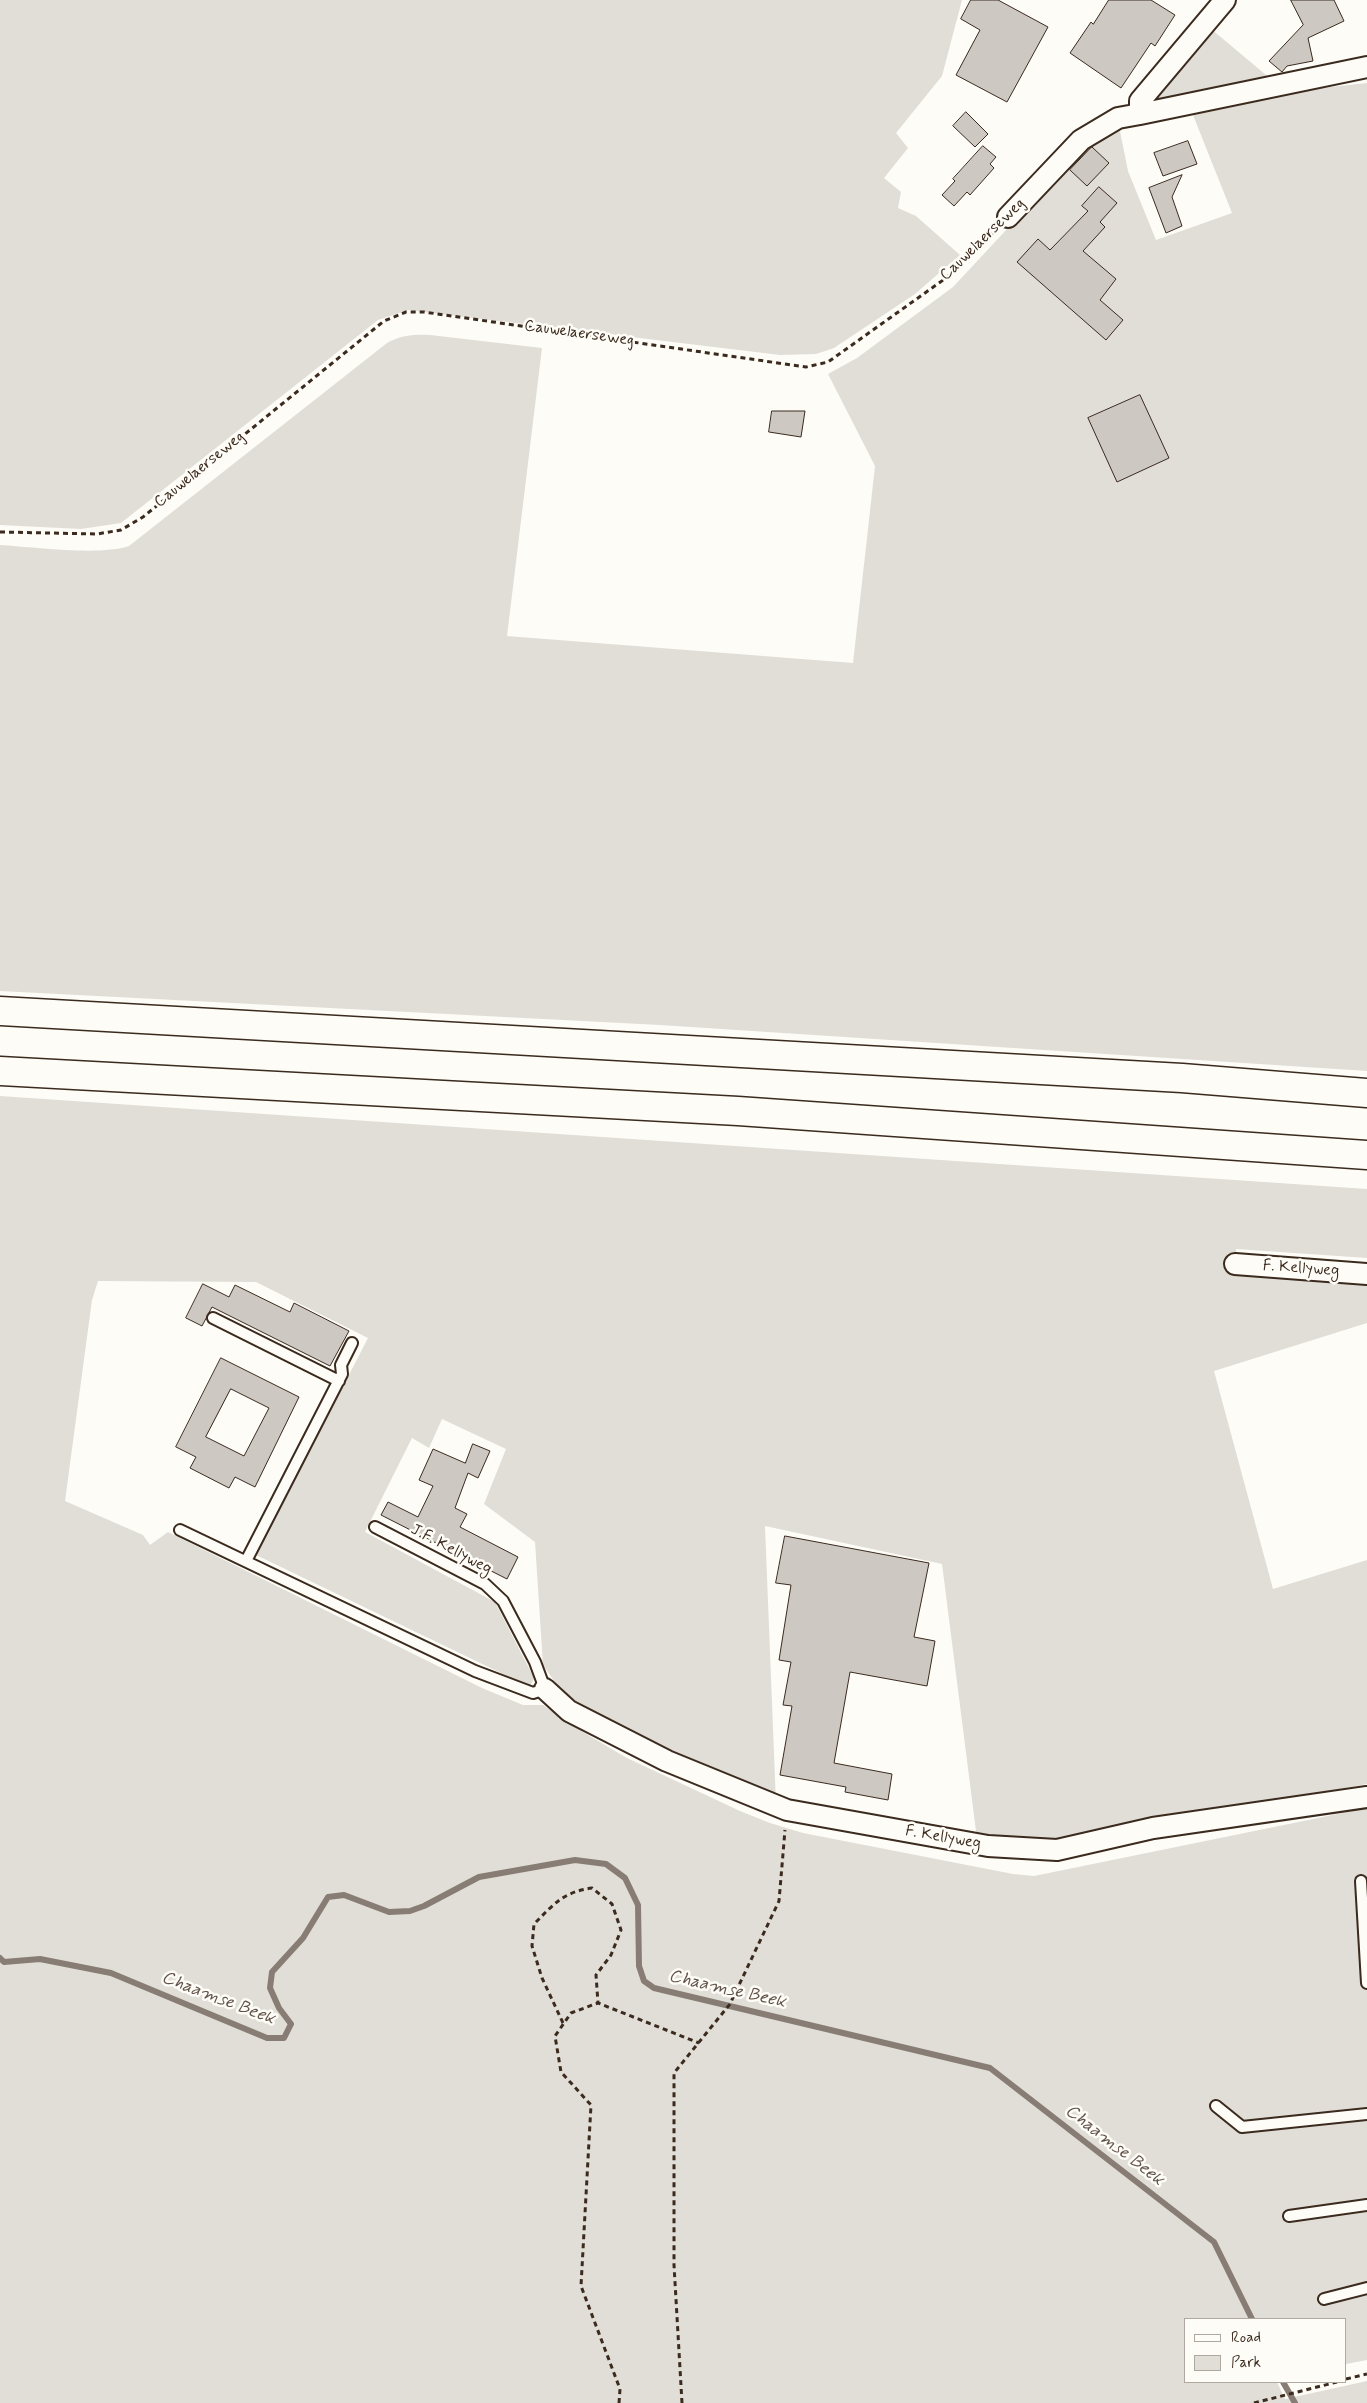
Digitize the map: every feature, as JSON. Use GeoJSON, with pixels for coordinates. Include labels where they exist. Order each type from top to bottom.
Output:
{"type":"FeatureCollection","features":[{"type":"Feature","properties":{"kind":"highway"},"geometry":{"type":"LineString","coordinates":[[0,1011],[1172,1078],[1367,1093]]}},
{"type":"Feature","properties":{"kind":"highway"},"geometry":{"type":"LineString","coordinates":[[0,1071],[738,1111],[1367,1154]]}},
{"type":"Feature","properties":{"kind":"street"},"geometry":{"type":"LineString","coordinates":[[1140,114],[1140,101],[1225,0]]}},
{"type":"Feature","properties":{"kind":"street","name":"Cauwelaerseweg"},"geometry":{"type":"LineString","coordinates":[[1008,217],[1081,140],[1118,118],[1367,67]]}},
{"type":"Feature","properties":{"kind":"street","name":"F. Kellyweg"},"geometry":{"type":"LineString","coordinates":[[1235,1264],[1367,1274]]}},
{"type":"Feature","properties":{"kind":"street","name":"F. Kellyweg"},"geometry":{"type":"LineString","coordinates":[[546,1689],[569,1711],[667,1761],[787,1810],[988,1846],[1057,1850],[1153,1828],[1367,1797]]}},
{"type":"Feature","properties":{"kind":"lane"},"geometry":{"type":"LineString","coordinates":[[213,1318],[339,1381]]}},
{"type":"Feature","properties":{"kind":"lane"},"geometry":{"type":"LineString","coordinates":[[246,1561],[339,1381],[342,1374],[342,1365],[352,1344]]}},
{"type":"Feature","properties":{"kind":"lane","name":"J.F. Kellyweg"},"geometry":{"type":"LineString","coordinates":[[375,1527],[485,1584],[503,1601],[535,1662],[546,1689]]}},
{"type":"Feature","properties":{"kind":"lane"},"geometry":{"type":"LineString","coordinates":[[180,1530],[475,1671],[533,1693],[546,1689]]}},
{"type":"Feature","properties":{"kind":"lane"},"geometry":{"type":"LineString","coordinates":[[1362,1881],[1367,1984]]}},
{"type":"Feature","properties":{"kind":"lane"},"geometry":{"type":"LineString","coordinates":[[1216,2106],[1242,2128],[1367,2114]]}},
{"type":"Feature","properties":{"kind":"lane"},"geometry":{"type":"LineString","coordinates":[[1289,2216],[1367,2205]]}},
{"type":"Feature","properties":{"kind":"lane"},"geometry":{"type":"LineString","coordinates":[[1324,2299],[1367,2288]]}},
{"type":"Feature","properties":{"kind":"path","name":"Cauwelaerseweg"},"geometry":{"type":"LineString","coordinates":[[0,532],[96,534],[121,530],[143,517],[384,321],[406,312],[424,312],[806,367],[828,362],[946,278],[1008,217]]}},
{"type":"Feature","properties":{"kind":"path"},"geometry":{"type":"LineString","coordinates":[[682,2403],[674,2266],[674,2073],[730,2004],[779,1901],[787,1810]]}},
{"type":"Feature","properties":{"kind":"path"},"geometry":{"type":"LineString","coordinates":[[564,2024],[542,1978],[532,1946],[534,1924],[555,1904],[573,1891],[592,1888],[612,1904],[621,1930],[611,1955],[596,1975],[598,2003]]}},
{"type":"Feature","properties":{"kind":"path"},"geometry":{"type":"LineString","coordinates":[[619,2403],[620,2388],[581,2286],[591,2105],[561,2072],[555,2036],[571,2013],[598,2003],[699,2043]]}},
{"type":"Feature","properties":{"kind":"path"},"geometry":{"type":"LineString","coordinates":[[1347,2379],[1367,2374]]}},
{"type":"Feature","properties":{"kind":"path"},"geometry":{"type":"LineString","coordinates":[[1254,2403],[1333,2383]]}},
{"type":"Feature","properties":{"kind":"green space"},"geometry":{"type":"Polygon","coordinates":[[[0,0],[962,0],[942,76],[896,133],[908,148],[884,178],[901,192],[898,208],[916,216],[960,255],[915,294],[834,348],[816,354],[780,355],[408,310],[378,320],[121,523],[81,529],[0,525],[0,0]]]}},
{"type":"Feature","properties":{"kind":"green space"},"geometry":{"type":"Polygon","coordinates":[[[1210,28],[1272,80],[1157,102],[1154,98],[1210,28]]]}},
{"type":"Feature","properties":{"kind":"green space"},"geometry":{"type":"Polygon","coordinates":[[[1367,83],[1367,1071],[660,1025],[0,991],[0,545],[84,551],[116,549],[129,546],[387,343],[398,338],[413,335],[430,335],[542,348],[507,636],[853,663],[875,466],[828,374],[857,358],[953,287],[1077,154],[1120,131],[1128,171],[1156,240],[1232,213],[1193,115],[1294,91],[1367,83]]]}},
{"type":"Feature","properties":{"kind":"green space"},"geometry":{"type":"Polygon","coordinates":[[[0,1096],[1367,1189],[1367,1258],[1236,1249],[1236,1271],[1367,1281],[1367,1323],[1214,1371],[1273,1589],[1367,1560],[1367,1784],[1271,1802],[1049,1854],[978,1847],[942,1564],[765,1526],[776,1804],[598,1717],[565,1696],[543,1665],[535,1542],[484,1504],[506,1449],[442,1419],[429,1448],[412,1438],[365,1532],[495,1602],[534,1678],[530,1687],[256,1555],[368,1338],[256,1282],[98,1281],[92,1300],[65,1501],[143,1535],[150,1545],[168,1532],[482,1688],[523,1705],[543,1705],[627,1758],[740,1811],[803,1833],[1013,1874],[1034,1876],[1367,1808],[1367,2360],[1347,2364],[1347,2318],[1184,2318],[1184,2383],[1277,2383],[1285,2399],[1367,2381],[1367,2403],[0,2403],[0,1096]]]}},
{"type":"Feature","properties":{"kind":"building"},"geometry":{"type":"Polygon","coordinates":[[[971,0],[998,0],[1048,27],[1007,102],[956,75],[980,30],[961,19],[971,0]]]}},
{"type":"Feature","properties":{"kind":"building"},"geometry":{"type":"Polygon","coordinates":[[[1109,0],[1151,0],[1175,15],[1155,46],[1151,43],[1121,88],[1070,53],[1109,0]]]}},
{"type":"Feature","properties":{"kind":"building"},"geometry":{"type":"Polygon","coordinates":[[[1291,0],[1334,0],[1344,21],[1308,38],[1313,61],[1287,66],[1282,72],[1269,61],[1303,25],[1291,0]]]}},
{"type":"Feature","properties":{"kind":"building"},"geometry":{"type":"Polygon","coordinates":[[[966,112],[988,134],[975,147],[953,126],[966,112]]]}},
{"type":"Feature","properties":{"kind":"building"},"geometry":{"type":"Polygon","coordinates":[[[1188,141],[1197,164],[1163,176],[1154,153],[1188,141]]]}},
{"type":"Feature","properties":{"kind":"building"},"geometry":{"type":"Polygon","coordinates":[[[983,146],[996,157],[990,164],[994,168],[970,195],[967,192],[954,206],[942,195],[955,181],[953,179],[983,146]]]}},
{"type":"Feature","properties":{"kind":"building"},"geometry":{"type":"Polygon","coordinates":[[[1092,147],[1109,163],[1087,186],[1070,170],[1092,147]]]}},
{"type":"Feature","properties":{"kind":"building"},"geometry":{"type":"Polygon","coordinates":[[[1182,175],[1172,197],[1182,226],[1166,233],[1149,188],[1182,175]]]}},
{"type":"Feature","properties":{"kind":"building"},"geometry":{"type":"Polygon","coordinates":[[[1099,187],[1117,203],[1100,222],[1105,227],[1083,251],[1116,279],[1100,300],[1123,320],[1106,340],[1017,262],[1038,239],[1050,250],[1088,211],[1082,206],[1099,187]]]}},
{"type":"Feature","properties":{"kind":"building"},"geometry":{"type":"Polygon","coordinates":[[[1140,395],[1169,458],[1117,482],[1088,418],[1140,395]]]}},
{"type":"Feature","properties":{"kind":"building"},"geometry":{"type":"Polygon","coordinates":[[[772,411],[805,411],[801,437],[769,432],[772,411]]]}},
{"type":"Feature","properties":{"kind":"building"},"geometry":{"type":"Polygon","coordinates":[[[203,1284],[229,1297],[235,1285],[290,1312],[294,1303],[349,1331],[330,1366],[212,1307],[202,1326],[186,1318],[203,1284]]]}},
{"type":"Feature","properties":{"kind":"building"},"geometry":{"type":"Polygon","coordinates":[[[221,1358],[299,1397],[255,1487],[235,1477],[229,1488],[190,1468],[196,1457],[176,1447],[221,1358]],[[231,1389],[206,1437],[244,1456],[269,1408],[231,1389]]]}},
{"type":"Feature","properties":{"kind":"building"},"geometry":{"type":"Polygon","coordinates":[[[473,1444],[490,1451],[478,1478],[468,1473],[455,1508],[467,1514],[460,1527],[518,1557],[507,1579],[381,1515],[388,1502],[418,1517],[433,1486],[419,1480],[433,1449],[465,1463],[473,1444]]]}},
{"type":"Feature","properties":{"kind":"building"},"geometry":{"type":"Polygon","coordinates":[[[785,1536],[929,1563],[914,1637],[935,1641],[927,1686],[850,1672],[834,1763],[892,1774],[888,1800],[845,1792],[846,1787],[780,1775],[792,1706],[783,1705],[791,1662],[779,1660],[791,1585],[776,1583],[785,1536]]]}},
{"type":"Feature","properties":{"kind":"waterway","name":"Chaamse Beek"},"geometry":{"type":"LineString","coordinates":[[0,1958],[4,1962],[40,1959],[111,1973],[267,2038],[284,2038],[291,2024],[279,2008],[270,1988],[272,1972],[303,1938],[328,1897],[344,1895],[389,1912],[410,1911],[424,1906],[479,1877],[575,1860],[606,1864],[625,1878],[638,1905],[639,1966],[644,1981],[654,1988],[990,2068],[1214,2242],[1252,2318]]}},
{"type":"Feature","properties":{"kind":"waterway","name":"Chaamse Beek"},"geometry":{"type":"LineString","coordinates":[[1284,2383],[1295,2403]]}}]}
